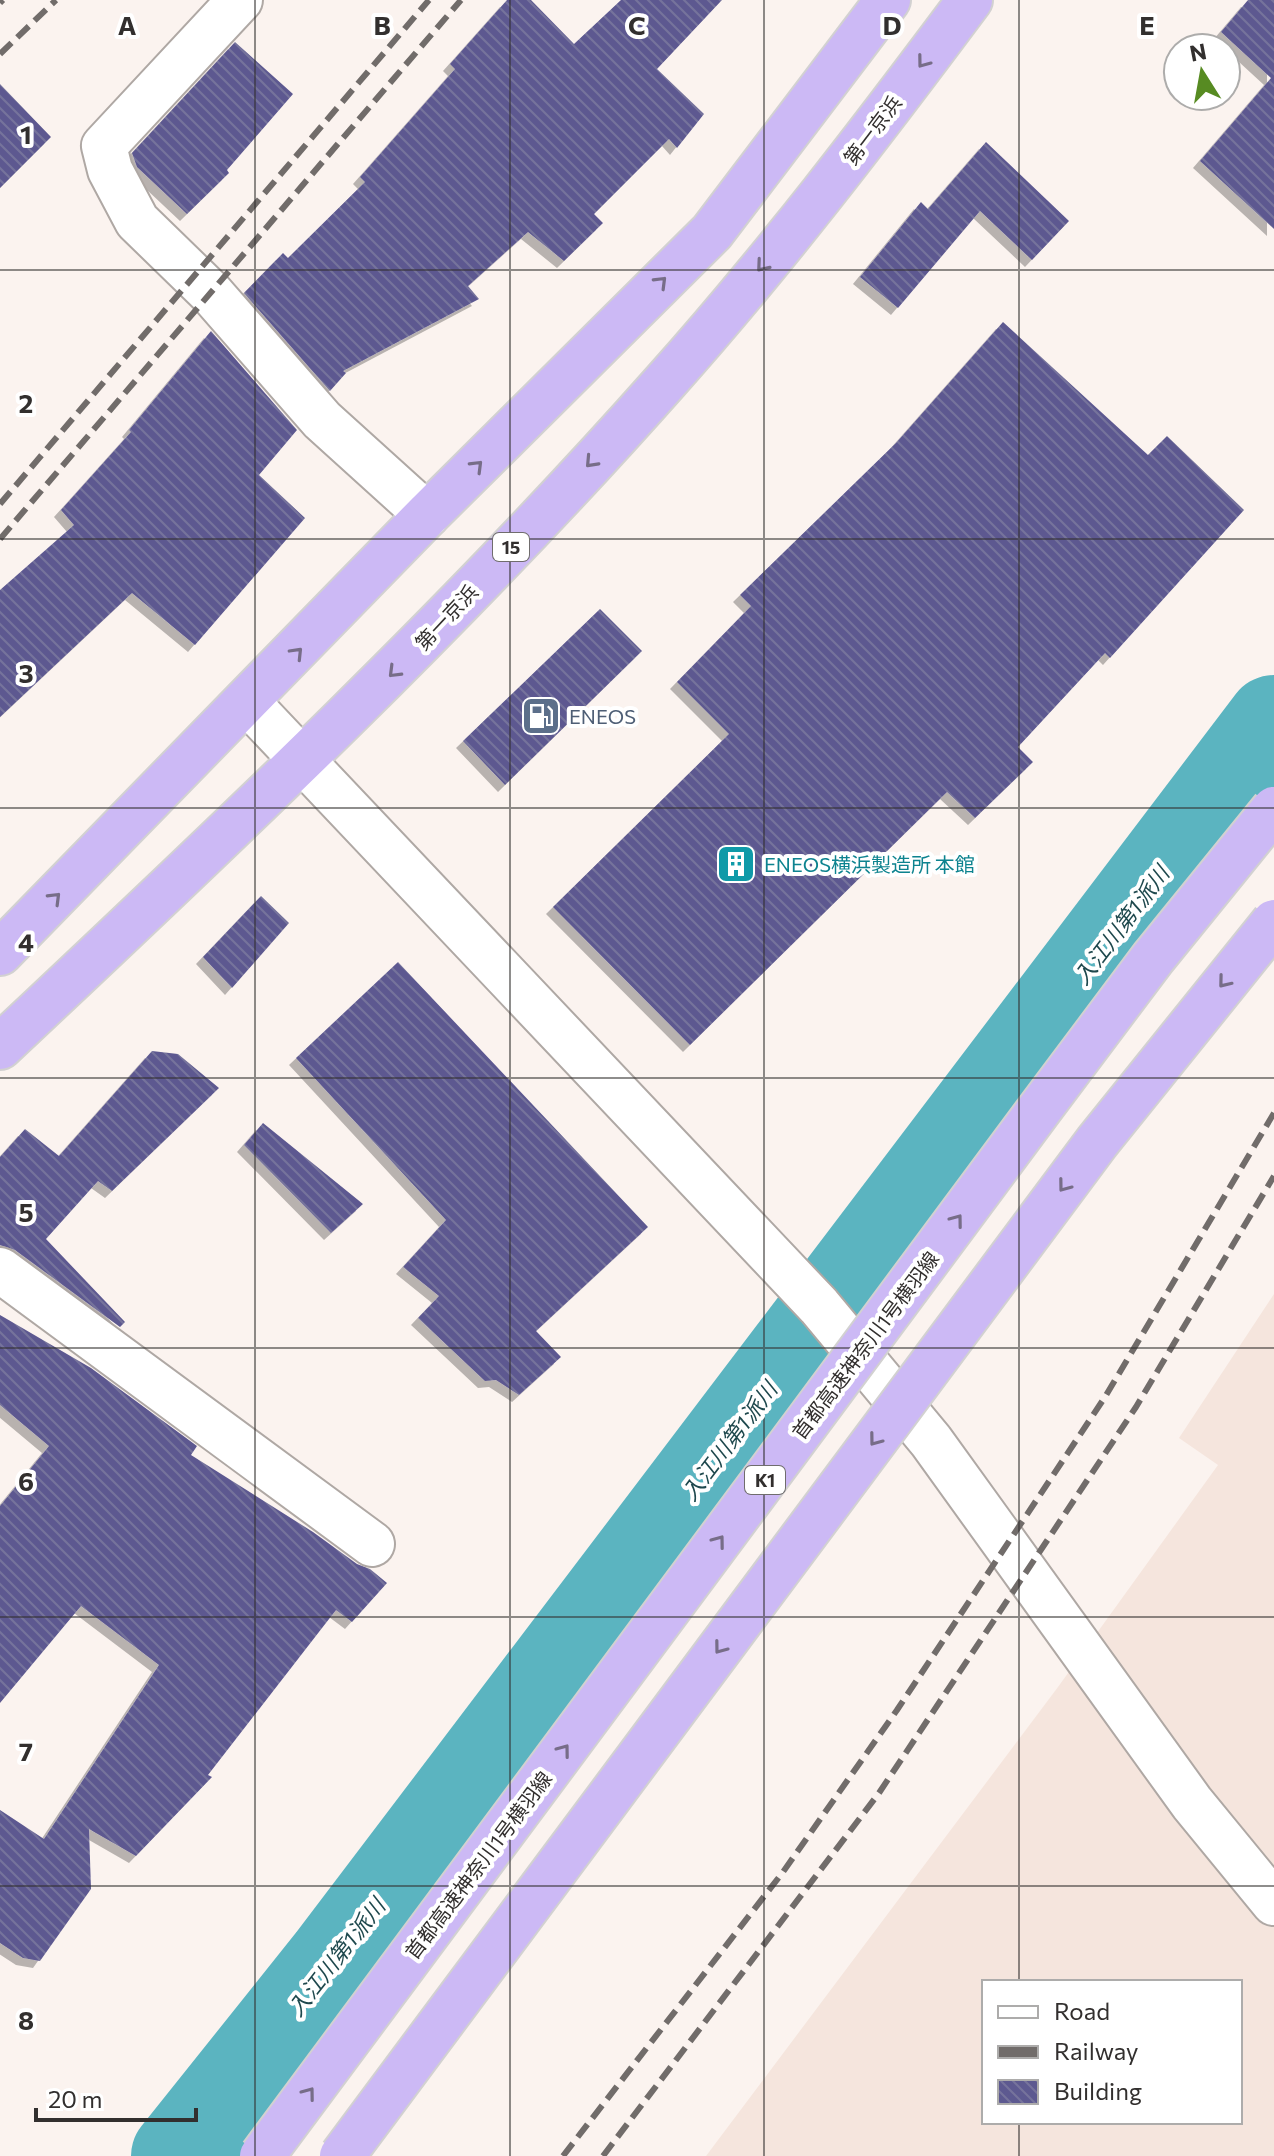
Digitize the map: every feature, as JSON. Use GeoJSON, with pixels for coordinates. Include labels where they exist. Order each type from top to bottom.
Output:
{"type":"FeatureCollection","features":[{"type":"Feature","properties":{"kind":"highway"},"geometry":{"type":"LineString","coordinates":[[0,953],[248,703],[427,515],[712,232],[888,0]]}},
{"type":"Feature","properties":{"kind":"highway","name":"第一京浜"},"geometry":{"type":"LineString","coordinates":[[0,1047],[410,656],[666,381],[853,157],[970,0]]}},
{"type":"Feature","properties":{"kind":"highway","name":"首都高速神奈川1号横羽線"},"geometry":{"type":"LineString","coordinates":[[262,2156],[1077,1060],[1274,809]]}},
{"type":"Feature","properties":{"kind":"highway"},"geometry":{"type":"LineString","coordinates":[[342,2156],[1097,1142],[1274,922]]}},
{"type":"Feature","properties":{"kind":"street"},"geometry":{"type":"LineString","coordinates":[[240,0],[104,146],[110,170],[137,221],[211,293],[322,420],[427,515]]}},
{"type":"Feature","properties":{"kind":"street"},"geometry":{"type":"LineString","coordinates":[[248,703],[819,1306],[931,1441],[1192,1803],[1274,1903]]}},
{"type":"Feature","properties":{"kind":"street"},"geometry":{"type":"LineString","coordinates":[[0,1270],[372,1544]]}},
{"type":"Feature","properties":{"kind":"shaded area"},"geometry":{"type":"Polygon","coordinates":[[[1274,1294],[1274,2156],[706,2156],[1058,1687],[1218,1465],[1179,1438],[1274,1294]]]}},
{"type":"Feature","properties":{"kind":"building"},"geometry":{"type":"Polygon","coordinates":[[[507,0],[531,0],[574,44],[621,0],[722,0],[657,69],[704,114],[677,148],[669,139],[594,214],[603,223],[564,261],[528,232],[468,286],[479,299],[343,371],[346,373],[330,391],[244,293],[283,253],[288,258],[365,182],[360,177],[455,69],[450,64],[507,0]]]}},
{"type":"Feature","properties":{"kind":"building"},"geometry":{"type":"Polygon","coordinates":[[[1248,0],[1274,0],[1274,229],[1200,161],[1271,78],[1242,51],[1242,32],[1221,32],[1248,0]]]}},
{"type":"Feature","properties":{"kind":"building"},"geometry":{"type":"Polygon","coordinates":[[[235,42],[293,94],[227,170],[229,173],[187,214],[137,167],[132,153],[235,42]]]}},
{"type":"Feature","properties":{"kind":"building"},"geometry":{"type":"Polygon","coordinates":[[[0,84],[51,137],[0,188],[0,84]]]}},
{"type":"Feature","properties":{"kind":"building"},"geometry":{"type":"Polygon","coordinates":[[[986,142],[1069,221],[1032,260],[980,211],[898,308],[860,277],[921,202],[928,209],[986,142]]]}},
{"type":"Feature","properties":{"kind":"building"},"geometry":{"type":"Polygon","coordinates":[[[1003,322],[1148,455],[1167,436],[1244,510],[1110,658],[1105,653],[1018,747],[1033,762],[975,818],[947,792],[690,1045],[553,907],[729,734],[677,682],[751,606],[740,595],[896,443],[1003,322]]]}},
{"type":"Feature","properties":{"kind":"building"},"geometry":{"type":"Polygon","coordinates":[[[211,331],[297,430],[259,475],[305,518],[195,645],[132,593],[0,717],[0,590],[74,525],[61,510],[131,432],[129,430],[211,331]]]}},
{"type":"Feature","properties":{"kind":"building"},"geometry":{"type":"Polygon","coordinates":[[[600,609],[642,651],[505,785],[463,741],[600,609]]]}},
{"type":"Feature","properties":{"kind":"building"},"geometry":{"type":"Polygon","coordinates":[[[261,896],[289,923],[232,988],[203,957],[261,896]]]}},
{"type":"Feature","properties":{"kind":"building"},"geometry":{"type":"Polygon","coordinates":[[[398,962],[648,1227],[536,1331],[561,1357],[519,1395],[496,1380],[485,1381],[418,1318],[439,1296],[403,1267],[446,1220],[296,1058],[398,962]]]}},
{"type":"Feature","properties":{"kind":"building"},"geometry":{"type":"Polygon","coordinates":[[[152,1051],[178,1054],[219,1088],[112,1191],[98,1181],[46,1239],[125,1322],[120,1327],[15,1250],[0,1245],[0,1157],[25,1129],[59,1156],[152,1051]]]}},
{"type":"Feature","properties":{"kind":"building"},"geometry":{"type":"Polygon","coordinates":[[[263,1123],[363,1204],[331,1233],[244,1145],[263,1123]]]}},
{"type":"Feature","properties":{"kind":"building"},"geometry":{"type":"Polygon","coordinates":[[[0,1315],[91,1368],[197,1446],[191,1455],[313,1532],[357,1564],[370,1569],[387,1583],[352,1622],[336,1610],[208,1775],[212,1777],[136,1856],[89,1829],[91,1889],[40,1961],[23,1958],[0,1943],[0,1810],[44,1839],[159,1665],[81,1606],[0,1703],[0,1506],[49,1446],[0,1405],[0,1315]]]}},
{"type":"Feature","properties":{"kind":"waterway","name":"入江川第1派川"},"geometry":{"type":"LineString","coordinates":[[179,2156],[334,1962],[1274,723]]}},
{"type":"Feature","properties":{"kind":"railway"},"geometry":{"type":"LineString","coordinates":[[0,3],[3,0]]}},
{"type":"Feature","properties":{"kind":"railway"},"geometry":{"type":"LineString","coordinates":[[0,54],[56,0]]}},
{"type":"Feature","properties":{"kind":"railway"},"geometry":{"type":"LineString","coordinates":[[0,504],[429,0]]}},
{"type":"Feature","properties":{"kind":"railway"},"geometry":{"type":"LineString","coordinates":[[0,539],[461,0]]}},
{"type":"Feature","properties":{"kind":"railway"},"geometry":{"type":"LineString","coordinates":[[563,2156],[783,1872],[897,1710],[1105,1397],[1274,1113]]}},
{"type":"Feature","properties":{"kind":"railway"},"geometry":{"type":"LineString","coordinates":[[603,2156],[879,1793],[1136,1407],[1274,1176]]}},
{"type":"Feature","properties":{"kind":"place","name":"ENEOS"},"geometry":{"type":"Point","coordinates":[541,716]}},
{"type":"Feature","properties":{"kind":"place","name":"ENEOS横浜製造所 本館"},"geometry":{"type":"Point","coordinates":[736,864]}}]}
